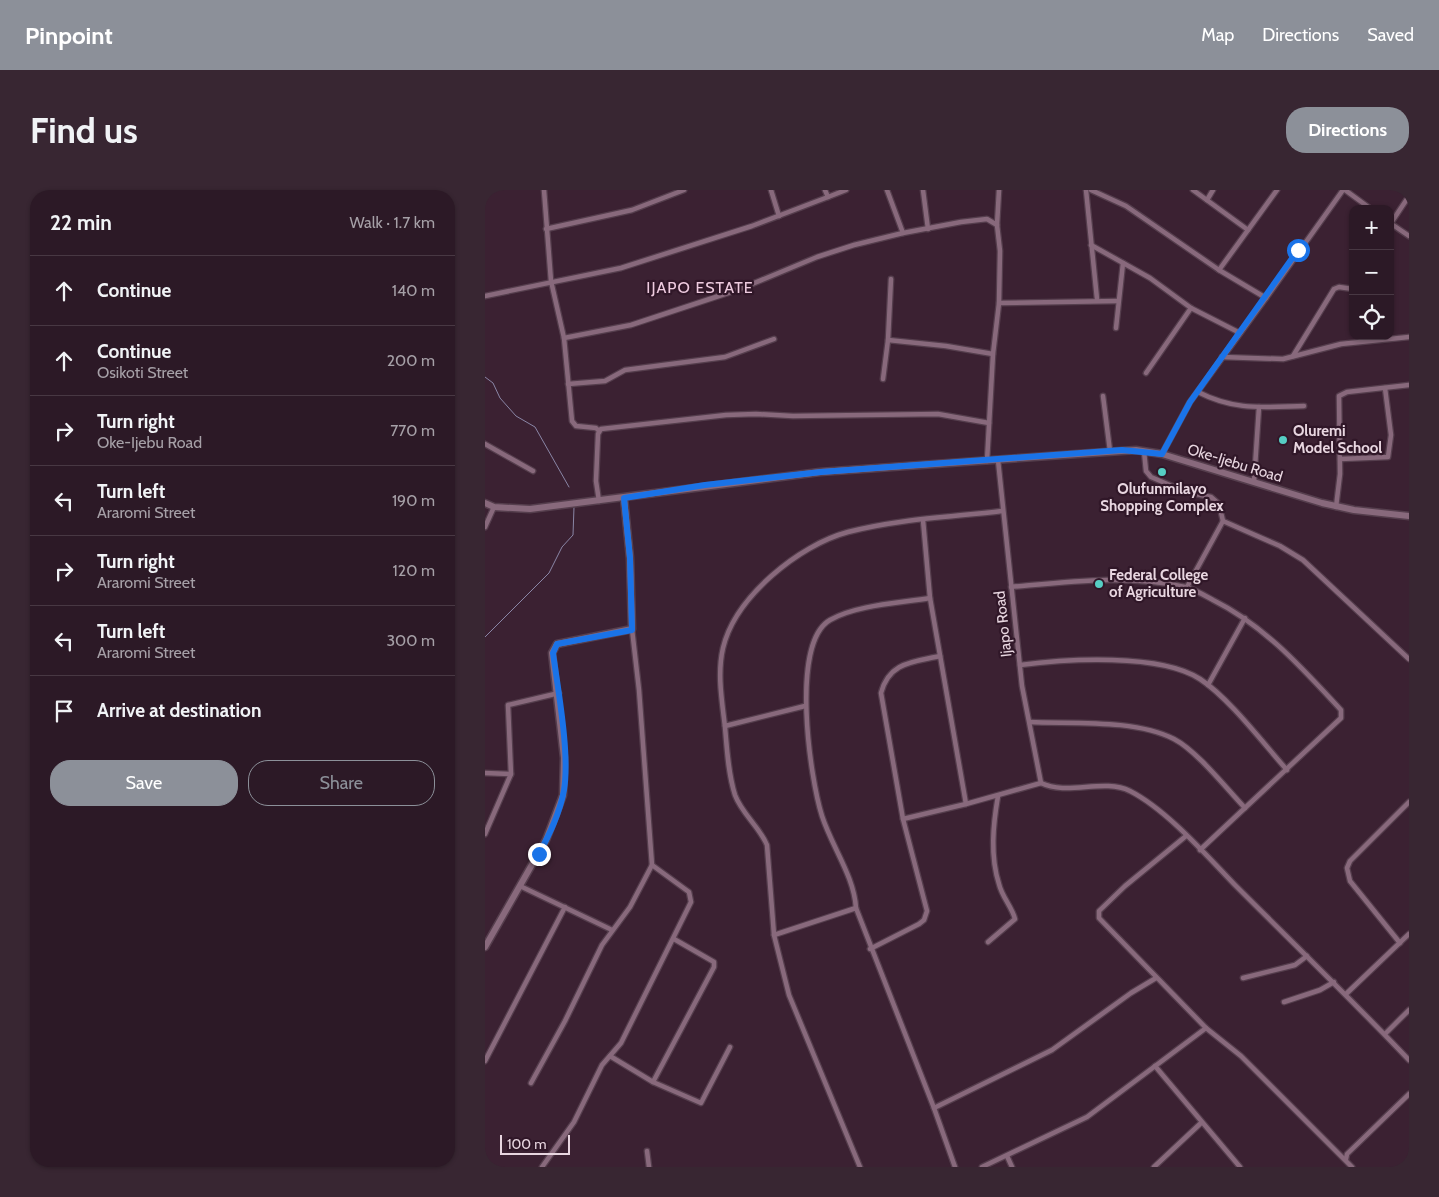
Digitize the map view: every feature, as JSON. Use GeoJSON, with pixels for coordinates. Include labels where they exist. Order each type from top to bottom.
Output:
{"type":"FeatureCollection","features":[{"type":"Feature","properties":{"kind":"main road","name":"Oke-Ijebu Road"},"geometry":{"type":"LineString","coordinates":[[485,503],[494,507],[530,509],[624,498],[705,485],[821,472],[1110,451],[1145,451],[1162,454],[1336,506],[1409,516]]}},
{"type":"Feature","properties":{"kind":"main road"},"geometry":{"type":"LineString","coordinates":[[485,947],[546,840],[563,795],[565,758],[553,653],[557,644],[632,630],[630,558],[624,498]]}},
{"type":"Feature","properties":{"kind":"street"},"geometry":{"type":"LineString","coordinates":[[544,190],[551,281],[563,338],[573,424],[581,428],[591,427],[598,430],[726,415],[757,414],[801,416],[938,414],[989,423]]}},
{"type":"Feature","properties":{"kind":"street"},"geometry":{"type":"LineString","coordinates":[[547,229],[632,210],[684,190]]}},
{"type":"Feature","properties":{"kind":"street"},"geometry":{"type":"LineString","coordinates":[[771,190],[779,216]]}},
{"type":"Feature","properties":{"kind":"street"},"geometry":{"type":"LineString","coordinates":[[825,190],[828,197]]}},
{"type":"Feature","properties":{"kind":"street"},"geometry":{"type":"LineString","coordinates":[[485,296],[621,268],[779,216],[846,190]]}},
{"type":"Feature","properties":{"kind":"street"},"geometry":{"type":"LineString","coordinates":[[887,190],[903,233]]}},
{"type":"Feature","properties":{"kind":"street"},"geometry":{"type":"LineString","coordinates":[[923,190],[928,229]]}},
{"type":"Feature","properties":{"kind":"street"},"geometry":{"type":"LineString","coordinates":[[987,461],[993,354],[999,303],[1000,251],[997,225],[999,190]]}},
{"type":"Feature","properties":{"kind":"street"},"geometry":{"type":"LineString","coordinates":[[1086,190],[1097,299]]}},
{"type":"Feature","properties":{"kind":"street"},"geometry":{"type":"LineString","coordinates":[[1091,190],[1134,211],[1219,270],[1265,298]]}},
{"type":"Feature","properties":{"kind":"street"},"geometry":{"type":"LineString","coordinates":[[1193,190],[1248,230]]}},
{"type":"Feature","properties":{"kind":"street"},"geometry":{"type":"LineString","coordinates":[[1207,200],[1213,190]]}},
{"type":"Feature","properties":{"kind":"street"},"geometry":{"type":"LineString","coordinates":[[1219,270],[1277,190]]}},
{"type":"Feature","properties":{"kind":"street"},"geometry":{"type":"LineString","coordinates":[[1162,454],[1198,392],[1222,356],[1344,190],[1365,205]]}},
{"type":"Feature","properties":{"kind":"street"},"geometry":{"type":"LineString","coordinates":[[1394,218],[1409,196]]}},
{"type":"Feature","properties":{"kind":"street"},"geometry":{"type":"LineString","coordinates":[[563,338],[631,325],[754,284],[817,257],[854,245],[903,233],[983,219],[992,221],[997,225]]}},
{"type":"Feature","properties":{"kind":"street"},"geometry":{"type":"LineString","coordinates":[[1394,225],[1409,236]]}},
{"type":"Feature","properties":{"kind":"street"},"geometry":{"type":"LineString","coordinates":[[1091,245],[1150,278],[1191,308],[1240,333]]}},
{"type":"Feature","properties":{"kind":"street"},"geometry":{"type":"LineString","coordinates":[[1116,328],[1123,263]]}},
{"type":"Feature","properties":{"kind":"street"},"geometry":{"type":"LineString","coordinates":[[883,378],[888,340],[891,279]]}},
{"type":"Feature","properties":{"kind":"street"},"geometry":{"type":"LineString","coordinates":[[1293,356],[1334,289],[1339,286],[1349,288]]}},
{"type":"Feature","properties":{"kind":"street"},"geometry":{"type":"LineString","coordinates":[[999,303],[1097,299],[1118,301]]}},
{"type":"Feature","properties":{"kind":"street"},"geometry":{"type":"LineString","coordinates":[[1146,373],[1191,308]]}},
{"type":"Feature","properties":{"kind":"street"},"geometry":{"type":"LineString","coordinates":[[1222,356],[1275,359],[1341,344],[1409,337]]}},
{"type":"Feature","properties":{"kind":"street"},"geometry":{"type":"LineString","coordinates":[[568,384],[605,381],[625,370],[725,356],[774,339]]}},
{"type":"Feature","properties":{"kind":"street"},"geometry":{"type":"LineString","coordinates":[[888,340],[946,346],[993,354]]}},
{"type":"Feature","properties":{"kind":"street"},"geometry":{"type":"LineString","coordinates":[[1336,506],[1340,459],[1339,396],[1347,392],[1409,385]]}},
{"type":"Feature","properties":{"kind":"street"},"geometry":{"type":"LineString","coordinates":[[1340,459],[1388,457],[1391,435],[1385,388]]}},
{"type":"Feature","properties":{"kind":"street"},"geometry":{"type":"LineString","coordinates":[[1198,392],[1227,405],[1259,407],[1304,406]]}},
{"type":"Feature","properties":{"kind":"street"},"geometry":{"type":"LineString","coordinates":[[1103,396],[1110,451]]}},
{"type":"Feature","properties":{"kind":"street"},"geometry":{"type":"LineString","coordinates":[[1254,482],[1259,407]]}},
{"type":"Feature","properties":{"kind":"street"},"geometry":{"type":"LineString","coordinates":[[598,430],[596,481],[599,500]]}},
{"type":"Feature","properties":{"kind":"street"},"geometry":{"type":"LineString","coordinates":[[485,444],[533,471]]}},
{"type":"Feature","properties":{"kind":"street"},"geometry":{"type":"LineString","coordinates":[[1145,451],[1147,471],[1151,477],[1191,494],[1211,497],[1219,504],[1223,521],[1187,587]]}},
{"type":"Feature","properties":{"kind":"street","name":"Ijapo Road"},"geometry":{"type":"LineString","coordinates":[[998,460],[1020,665],[1041,783]]}},
{"type":"Feature","properties":{"kind":"street"},"geometry":{"type":"LineString","coordinates":[[485,526],[494,507]]}},
{"type":"Feature","properties":{"kind":"street"},"geometry":{"type":"LineString","coordinates":[[860,1167],[789,995],[774,935],[767,846],[763,837],[739,804],[734,793],[720,680],[723,647],[733,622],[759,590],[797,555],[831,538],[881,526],[1002,511]]}},
{"type":"Feature","properties":{"kind":"street"},"geometry":{"type":"LineString","coordinates":[[923,520],[930,598],[966,804]]}},
{"type":"Feature","properties":{"kind":"street"},"geometry":{"type":"LineString","coordinates":[[1223,521],[1280,546],[1303,560],[1409,659]]}},
{"type":"Feature","properties":{"kind":"street"},"geometry":{"type":"LineString","coordinates":[[1011,587],[1067,582],[1132,581],[1187,587],[1245,618],[1265,632],[1288,652],[1343,713],[1341,718],[1287,770],[1200,850]]}},
{"type":"Feature","properties":{"kind":"street"},"geometry":{"type":"LineString","coordinates":[[930,598],[857,610],[829,620],[820,629],[814,642],[808,669],[805,706],[815,787],[821,814],[853,890],[856,908],[870,949],[955,1167]]}},
{"type":"Feature","properties":{"kind":"street"},"geometry":{"type":"LineString","coordinates":[[1208,685],[1245,618]]}},
{"type":"Feature","properties":{"kind":"street"},"geometry":{"type":"LineString","coordinates":[[531,1083],[602,946],[630,907],[652,865],[639,690],[632,630]]}},
{"type":"Feature","properties":{"kind":"street"},"geometry":{"type":"LineString","coordinates":[[870,949],[919,924],[927,911],[903,819],[881,693],[884,680],[898,667],[940,656]]}},
{"type":"Feature","properties":{"kind":"street"},"geometry":{"type":"LineString","coordinates":[[1020,665],[1083,658],[1157,665],[1180,670],[1199,678],[1208,685],[1287,770]]}},
{"type":"Feature","properties":{"kind":"street"},"geometry":{"type":"LineString","coordinates":[[485,834],[511,774],[508,705],[559,693]]}},
{"type":"Feature","properties":{"kind":"street"},"geometry":{"type":"LineString","coordinates":[[725,726],[805,706]]}},
{"type":"Feature","properties":{"kind":"street"},"geometry":{"type":"LineString","coordinates":[[1030,722],[1116,726],[1155,732],[1173,739],[1185,747],[1245,808]]}},
{"type":"Feature","properties":{"kind":"street"},"geometry":{"type":"LineString","coordinates":[[485,773],[511,774]]}},
{"type":"Feature","properties":{"kind":"street"},"geometry":{"type":"LineString","coordinates":[[903,819],[998,796],[1041,783],[1051,787],[1105,786],[1129,790],[1159,811],[1186,836],[1346,994],[1409,1060]]}},
{"type":"Feature","properties":{"kind":"street"},"geometry":{"type":"LineString","coordinates":[[988,942],[1015,920],[999,886],[997,874],[994,822],[998,796]]}},
{"type":"Feature","properties":{"kind":"street"},"geometry":{"type":"LineString","coordinates":[[1400,942],[1350,880],[1347,868],[1349,861],[1409,802]]}},
{"type":"Feature","properties":{"kind":"street"},"geometry":{"type":"LineString","coordinates":[[1186,836],[1125,886],[1099,914],[1103,923],[1206,1028],[1241,1056],[1352,1167]]}},
{"type":"Feature","properties":{"kind":"street"},"geometry":{"type":"LineString","coordinates":[[542,1167],[573,1122],[593,1080],[621,1043],[645,990],[674,939],[691,902],[691,897],[684,888],[652,865]]}},
{"type":"Feature","properties":{"kind":"street"},"geometry":{"type":"LineString","coordinates":[[520,886],[612,930]]}},
{"type":"Feature","properties":{"kind":"street"},"geometry":{"type":"LineString","coordinates":[[485,1061],[565,907]]}},
{"type":"Feature","properties":{"kind":"street"},"geometry":{"type":"LineString","coordinates":[[774,935],[856,908]]}},
{"type":"Feature","properties":{"kind":"street"},"geometry":{"type":"LineString","coordinates":[[1346,994],[1409,934]]}},
{"type":"Feature","properties":{"kind":"street"},"geometry":{"type":"LineString","coordinates":[[653,1082],[714,967],[714,962],[674,939]]}},
{"type":"Feature","properties":{"kind":"street"},"geometry":{"type":"LineString","coordinates":[[1243,978],[1295,965],[1307,956]]}},
{"type":"Feature","properties":{"kind":"street"},"geometry":{"type":"LineString","coordinates":[[933,1108],[1052,1050],[1131,993],[1156,978]]}},
{"type":"Feature","properties":{"kind":"street"},"geometry":{"type":"LineString","coordinates":[[1284,1002],[1319,990],[1334,982]]}},
{"type":"Feature","properties":{"kind":"street"},"geometry":{"type":"LineString","coordinates":[[1385,1034],[1409,1010]]}},
{"type":"Feature","properties":{"kind":"street"},"geometry":{"type":"LineString","coordinates":[[982,1167],[1087,1117],[1206,1028]]}},
{"type":"Feature","properties":{"kind":"street"},"geometry":{"type":"LineString","coordinates":[[610,1056],[653,1082],[701,1104],[730,1047]]}},
{"type":"Feature","properties":{"kind":"street"},"geometry":{"type":"LineString","coordinates":[[1155,1066],[1201,1123],[1240,1167]]}},
{"type":"Feature","properties":{"kind":"street"},"geometry":{"type":"LineString","coordinates":[[1346,1159],[1347,1154],[1408,1097]]}},
{"type":"Feature","properties":{"kind":"street"},"geometry":{"type":"LineString","coordinates":[[1153,1167],[1201,1123]]}},
{"type":"Feature","properties":{"kind":"street"},"geometry":{"type":"LineString","coordinates":[[647,1151],[649,1167]]}},
{"type":"Feature","properties":{"kind":"street"},"geometry":{"type":"LineString","coordinates":[[1007,1156],[1012,1167]]}},
{"type":"Feature","properties":{"kind":"waterway"},"geometry":{"type":"LineString","coordinates":[[485,377],[493,383],[500,398],[516,416],[535,427],[569,487]]}},
{"type":"Feature","properties":{"kind":"waterway"},"geometry":{"type":"LineString","coordinates":[[485,637],[549,573],[562,547],[573,535],[574,507]]}},
{"type":"Feature","properties":{"kind":"place","name":"Oluremi Model School"},"geometry":{"type":"Point","coordinates":[1283,440]}},
{"type":"Feature","properties":{"kind":"place","name":"Olufunmilayo Shopping Complex"},"geometry":{"type":"Point","coordinates":[1162,472]}},
{"type":"Feature","properties":{"kind":"place","name":"Federal College of Agriculture"},"geometry":{"type":"Point","coordinates":[1099,584]}},
{"type":"Feature","properties":{"kind":"district","name":"IJAPO ESTATE"},"geometry":{"type":"Point","coordinates":[700,287]}},
{"type":"Feature","properties":{"kind":"route"},"geometry":{"type":"LineString","coordinates":[[539,854],[554,823],[564,788],[565,758],[554,648],[557,644],[632,630],[630,558],[624,498],[705,485],[821,472],[1122,450],[1162,454],[1190,402],[1298,250]]}}]}
